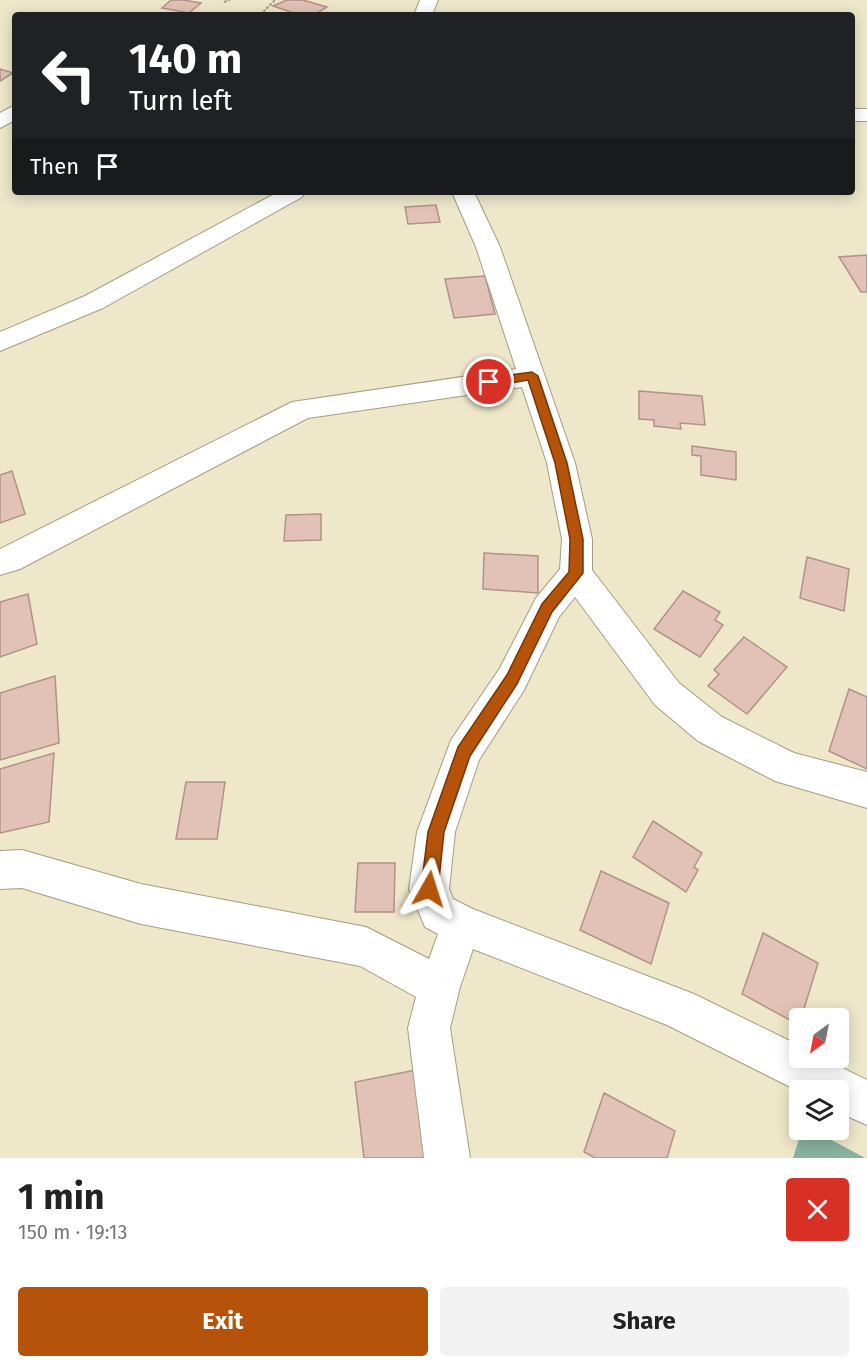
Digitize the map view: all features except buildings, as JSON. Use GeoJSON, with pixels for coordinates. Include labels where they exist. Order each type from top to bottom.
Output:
{"type":"FeatureCollection","features":[{"type":"Feature","properties":{"kind":"street"},"geometry":{"type":"LineString","coordinates":[[0,342],[94,302],[289,195]]}},
{"type":"Feature","properties":{"kind":"street"},"geometry":{"type":"LineString","coordinates":[[464,195],[488,247],[561,463],[577,539],[576,573],[667,694],[710,729],[788,769],[867,790]]}},
{"type":"Feature","properties":{"kind":"street"},"geometry":{"type":"LineString","coordinates":[[0,562],[9,560],[98,516],[302,408],[532,376]]}},
{"type":"Feature","properties":{"kind":"street"},"geometry":{"type":"LineString","coordinates":[[576,573],[547,608],[512,679],[464,752],[436,832],[429,889],[439,914],[462,926],[679,1009],[867,1103]]}},
{"type":"Feature","properties":{"kind":"street"},"geometry":{"type":"LineString","coordinates":[[0,870],[22,869],[141,904],[366,947],[439,987]]}},
{"type":"Feature","properties":{"kind":"street"},"geometry":{"type":"LineString","coordinates":[[447,1158],[429,1028],[439,987],[462,926]]}},
{"type":"Feature","properties":{"kind":"path"},"geometry":{"type":"LineString","coordinates":[[224,2],[230,0]]}},
{"type":"Feature","properties":{"kind":"path"},"geometry":{"type":"LineString","coordinates":[[263,12],[275,0]]}},
{"type":"Feature","properties":{"kind":"green space"},"geometry":{"type":"Polygon","coordinates":[[[799,1140],[832,1140],[865,1158],[793,1158],[799,1140]]]}},
{"type":"Feature","properties":{"kind":"route"},"geometry":{"type":"LineString","coordinates":[[429,889],[436,832],[464,752],[512,679],[547,608],[576,573],[577,539],[561,463],[532,376],[489,382]]}}]}
